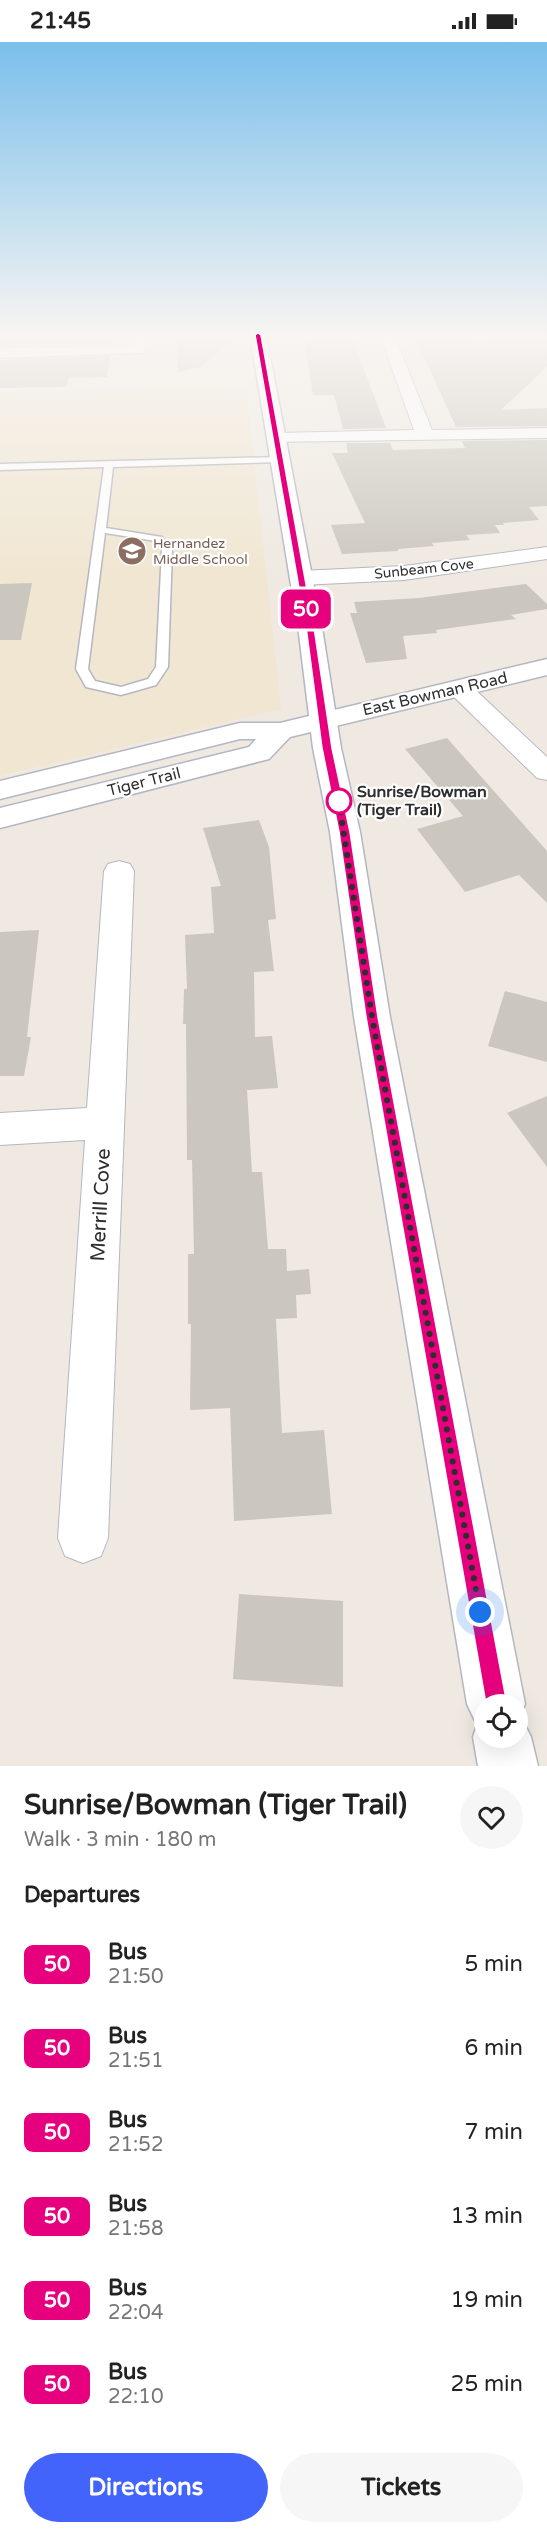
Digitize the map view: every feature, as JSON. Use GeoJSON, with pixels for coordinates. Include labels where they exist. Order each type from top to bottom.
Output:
{"type":"FeatureCollection","features":[{"type":"Feature","properties":{"kind":"main road"},"geometry":{"type":"LineString","coordinates":[[272,415],[345,832],[372,1017],[494,1694]]}},
{"type":"Feature","properties":{"kind":"main road","name":"East Bowman Road"},"geometry":{"type":"LineString","coordinates":[[324,721],[547,667]]}},
{"type":"Feature","properties":{"kind":"main road","name":"Tiger Trail"},"geometry":{"type":"LineString","coordinates":[[0,790],[240,731],[280,731],[324,721]]}},
{"type":"Feature","properties":{"kind":"main road","name":"Tiger Trail"},"geometry":{"type":"LineString","coordinates":[[0,818],[259,753],[280,731]]}},
{"type":"Feature","properties":{"kind":"main road"},"geometry":{"type":"LineString","coordinates":[[504,1748],[508,1766]]}},
{"type":"Feature","properties":{"kind":"street"},"geometry":{"type":"LineString","coordinates":[[418,415],[425,435]]}},
{"type":"Feature","properties":{"kind":"street"},"geometry":{"type":"LineString","coordinates":[[276,438],[547,433]]}},
{"type":"Feature","properties":{"kind":"street","name":"Sunbeam Cove"},"geometry":{"type":"LineString","coordinates":[[301,578],[404,573],[547,553]]}},
{"type":"Feature","properties":{"kind":"street"},"geometry":{"type":"LineString","coordinates":[[460,689],[547,772]]}},
{"type":"Feature","properties":{"kind":"street","name":"Merrill Cove"},"geometry":{"type":"LineString","coordinates":[[83,1538],[119,871]]}},
{"type":"Feature","properties":{"kind":"street"},"geometry":{"type":"LineString","coordinates":[[0,1129],[105,1123]]}},
{"type":"Feature","properties":{"kind":"lane"},"geometry":{"type":"LineString","coordinates":[[0,467],[279,460]]}},
{"type":"Feature","properties":{"kind":"lane"},"geometry":{"type":"LineString","coordinates":[[102,530],[159,539],[166,550],[162,667],[152,682],[121,691],[90,684],[82,669],[109,464]]}},
{"type":"Feature","properties":{"kind":"shaded area","name":"Hernandez Middle School"},"geometry":{"type":"Polygon","coordinates":[[[0,415],[249,415],[281,709],[0,776],[0,415]]]}},
{"type":"Feature","properties":{"kind":"building"},"geometry":{"type":"Polygon","coordinates":[[[339,415],[381,415],[386,428],[343,429],[339,415]]]}},
{"type":"Feature","properties":{"kind":"building"},"geometry":{"type":"Polygon","coordinates":[[[451,415],[547,415],[547,426],[456,427],[451,415]]]}},
{"type":"Feature","properties":{"kind":"building"},"geometry":{"type":"Polygon","coordinates":[[[547,440],[547,506],[529,507],[539,520],[495,525],[500,533],[466,535],[470,540],[432,543],[434,546],[398,549],[398,551],[342,554],[331,525],[365,523],[332,453],[348,453],[346,443],[390,443],[393,450],[465,448],[462,441],[547,440]]]}},
{"type":"Feature","properties":{"kind":"building"},"geometry":{"type":"Polygon","coordinates":[[[32,583],[21,640],[0,640],[0,584],[32,583]]]}},
{"type":"Feature","properties":{"kind":"building"},"geometry":{"type":"Polygon","coordinates":[[[526,584],[547,604],[547,609],[511,615],[516,619],[436,630],[437,633],[403,636],[407,659],[366,663],[350,613],[357,613],[354,602],[419,598],[526,584]]]}},
{"type":"Feature","properties":{"kind":"building"},"geometry":{"type":"Polygon","coordinates":[[[447,738],[547,851],[547,903],[519,875],[465,892],[417,829],[463,816],[405,749],[447,738]]]}},
{"type":"Feature","properties":{"kind":"building"},"geometry":{"type":"Polygon","coordinates":[[[259,820],[269,847],[276,919],[268,920],[274,971],[254,972],[255,1037],[272,1036],[278,1088],[247,1090],[252,1172],[262,1172],[268,1249],[286,1249],[287,1271],[309,1269],[311,1294],[296,1295],[297,1318],[276,1319],[282,1433],[324,1430],[332,1514],[234,1521],[230,1408],[190,1410],[191,1324],[188,1324],[188,1254],[194,1254],[192,1160],[187,1160],[186,1024],[183,1024],[184,989],[187,989],[185,935],[214,933],[211,887],[221,886],[203,828],[259,820]]]}},
{"type":"Feature","properties":{"kind":"building"},"geometry":{"type":"Polygon","coordinates":[[[39,930],[27,1037],[31,1037],[24,1076],[0,1076],[0,932],[39,930]]]}},
{"type":"Feature","properties":{"kind":"building"},"geometry":{"type":"Polygon","coordinates":[[[505,991],[547,1002],[547,1062],[488,1046],[505,991]]]}},
{"type":"Feature","properties":{"kind":"building"},"geometry":{"type":"Polygon","coordinates":[[[547,1096],[547,1167],[507,1113],[547,1096]]]}},
{"type":"Feature","properties":{"kind":"building"},"geometry":{"type":"Polygon","coordinates":[[[239,1594],[343,1601],[343,1687],[233,1679],[239,1594]]]}},
{"type":"Feature","properties":{"kind":"bus line","name":"50"},"geometry":{"type":"LineString","coordinates":[[271,415],[311,634],[327,748],[345,832],[372,1017],[494,1694]]}},
{"type":"Feature","properties":{"kind":"place","name":"Hernandez Middle School"},"geometry":{"type":"Point","coordinates":[132,551]}},
{"type":"Feature","properties":{"kind":"place","name":"Sunrise/Bowman (Tiger Trail)"},"geometry":{"type":"Point","coordinates":[339,801]}},
{"type":"Feature","properties":{"kind":"route"},"geometry":{"type":"LineString","coordinates":[[339,801],[338,796],[372,1017],[480,1612]]}}]}
